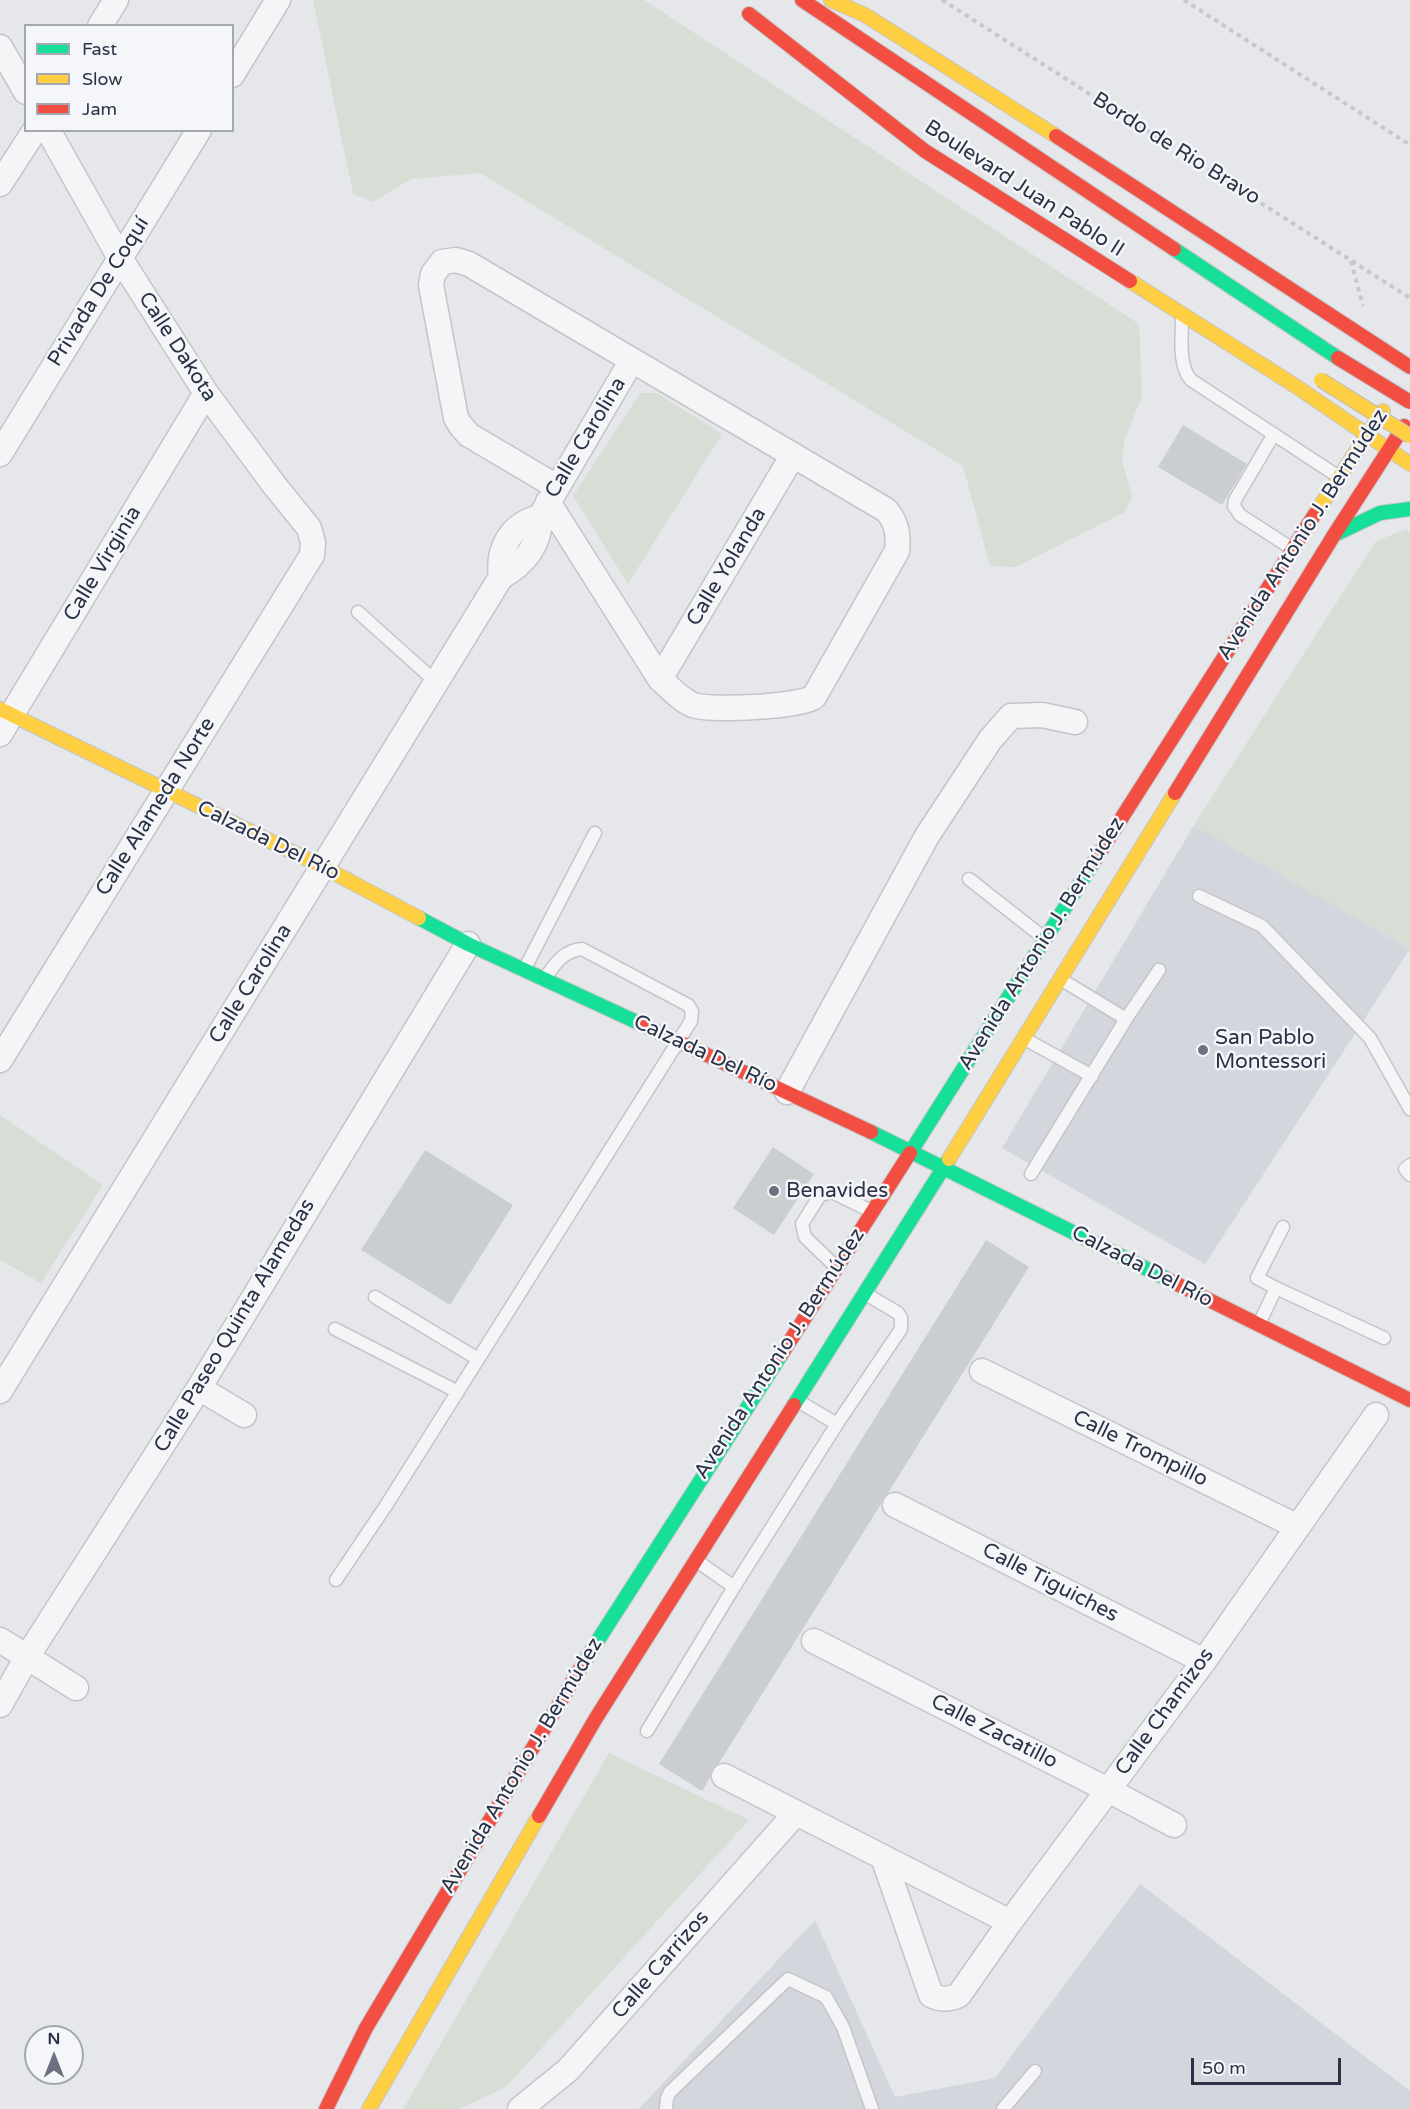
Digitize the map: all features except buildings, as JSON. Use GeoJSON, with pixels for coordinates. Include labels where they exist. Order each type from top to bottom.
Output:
{"type":"FeatureCollection","features":[{"type":"Feature","properties":{"kind":"main road","name":"Boulevard Juan Pablo II"},"geometry":{"type":"LineString","coordinates":[[802,0],[1338,358],[1410,402]]}},
{"type":"Feature","properties":{"kind":"main road"},"geometry":{"type":"LineString","coordinates":[[831,0],[866,15],[1410,368]]}},
{"type":"Feature","properties":{"kind":"main road"},"geometry":{"type":"LineString","coordinates":[[867,89],[745,11],[925,151],[1300,389],[1410,464]]}},
{"type":"Feature","properties":{"kind":"main road"},"geometry":{"type":"LineString","coordinates":[[1300,389],[1314,392],[1328,389],[1350,372],[1357,344],[1354,331]]}},
{"type":"Feature","properties":{"kind":"main road","name":"Avenida Antonio J. Bermúdez"},"geometry":{"type":"LineString","coordinates":[[326,2109],[366,2028],[562,1696],[1292,549],[1410,368]]}},
{"type":"Feature","properties":{"kind":"main road"},"geometry":{"type":"LineString","coordinates":[[1317,377],[1410,436]]}},
{"type":"Feature","properties":{"kind":"main road","name":"Avenida Antonio J. Bermúdez"},"geometry":{"type":"LineString","coordinates":[[369,2109],[597,1718],[944,1168],[1334,535],[1410,417]]}},
{"type":"Feature","properties":{"kind":"main road"},"geometry":{"type":"LineString","coordinates":[[1334,535],[1368,517],[1388,510],[1410,509]]}},
{"type":"Feature","properties":{"kind":"main road","name":"Calzada Del Río"},"geometry":{"type":"LineString","coordinates":[[4,719],[166,790],[323,867],[468,944],[787,1092],[1410,1400]]}},
{"type":"Feature","properties":{"kind":"street"},"geometry":{"type":"LineString","coordinates":[[101,24],[116,0]]}},
{"type":"Feature","properties":{"kind":"street"},"geometry":{"type":"LineString","coordinates":[[234,72],[278,0]]}},
{"type":"Feature","properties":{"kind":"street"},"geometry":{"type":"LineString","coordinates":[[0,47],[24,89]]}},
{"type":"Feature","properties":{"kind":"street"},"geometry":{"type":"LineString","coordinates":[[0,184],[33,132]]}},
{"type":"Feature","properties":{"kind":"street","name":"Calle Dakota"},"geometry":{"type":"LineString","coordinates":[[49,132],[120,258],[206,393],[309,528],[313,538],[312,555]]}},
{"type":"Feature","properties":{"kind":"street","name":"Privada De Coquí"},"geometry":{"type":"LineString","coordinates":[[0,454],[198,132]]}},
{"type":"Feature","properties":{"kind":"street"},"geometry":{"type":"LineString","coordinates":[[449,260],[464,262],[793,455],[886,510],[895,520],[897,551],[817,693],[809,700],[722,709],[692,704],[660,679],[548,502],[469,435],[456,418],[431,285],[433,274],[442,262],[449,260]]}},
{"type":"Feature","properties":{"kind":"street","name":"Calle Carolina"},"geometry":{"type":"LineString","coordinates":[[0,1391],[501,577],[500,566],[504,545],[516,529],[548,502],[632,360]]}},
{"type":"Feature","properties":{"kind":"street","name":"Calle Virginia"},"geometry":{"type":"LineString","coordinates":[[4,719],[206,393]]}},
{"type":"Feature","properties":{"kind":"street","name":"Calle Yolanda"},"geometry":{"type":"LineString","coordinates":[[660,679],[793,455]]}},
{"type":"Feature","properties":{"kind":"street","name":"Calle Alameda Norte"},"geometry":{"type":"LineString","coordinates":[[0,1060],[312,555]]}},
{"type":"Feature","properties":{"kind":"street"},"geometry":{"type":"LineString","coordinates":[[787,1092],[927,836],[990,740],[1011,716],[1042,715],[1075,722]]}},
{"type":"Feature","properties":{"kind":"street","name":"Calle Paseo Quinta Alamedas"},"geometry":{"type":"LineString","coordinates":[[0,1705],[27,1657],[199,1388],[468,944]]}},
{"type":"Feature","properties":{"kind":"street","name":"Calle Trompillo"},"geometry":{"type":"LineString","coordinates":[[982,1371],[1298,1527]]}},
{"type":"Feature","properties":{"kind":"street"},"geometry":{"type":"LineString","coordinates":[[199,1388],[244,1415]]}},
{"type":"Feature","properties":{"kind":"street","name":"Calle Chamizos"},"geometry":{"type":"LineString","coordinates":[[883,1857],[931,1995],[945,2000],[959,1995],[1010,1922],[1204,1661],[1376,1415]]}},
{"type":"Feature","properties":{"kind":"street","name":"Calle Tiguiches"},"geometry":{"type":"LineString","coordinates":[[896,1505],[1204,1661]]}},
{"type":"Feature","properties":{"kind":"street"},"geometry":{"type":"LineString","coordinates":[[0,1641],[76,1688]]}},
{"type":"Feature","properties":{"kind":"street","name":"Calle Zacatillo"},"geometry":{"type":"LineString","coordinates":[[814,1641],[1174,1825]]}},
{"type":"Feature","properties":{"kind":"street"},"geometry":{"type":"LineString","coordinates":[[724,1776],[1010,1922]]}},
{"type":"Feature","properties":{"kind":"street","name":"Calle Carrizos"},"geometry":{"type":"LineString","coordinates":[[520,2109],[568,2070],[796,1813]]}},
{"type":"Feature","properties":{"kind":"lane"},"geometry":{"type":"LineString","coordinates":[[1182,315],[1183,357],[1186,374],[1191,380],[1339,477]]}},
{"type":"Feature","properties":{"kind":"lane"},"geometry":{"type":"LineString","coordinates":[[1274,434],[1235,500],[1234,506],[1240,515],[1292,549]]}},
{"type":"Feature","properties":{"kind":"lane"},"geometry":{"type":"LineString","coordinates":[[358,612],[436,682]]}},
{"type":"Feature","properties":{"kind":"lane"},"geometry":{"type":"LineString","coordinates":[[524,970],[595,833]]}},
{"type":"Feature","properties":{"kind":"lane"},"geometry":{"type":"LineString","coordinates":[[969,879],[1045,939]]}},
{"type":"Feature","properties":{"kind":"lane"},"geometry":{"type":"LineString","coordinates":[[1200,896],[1262,926],[1370,1038],[1410,1108]]}},
{"type":"Feature","properties":{"kind":"lane"},"geometry":{"type":"LineString","coordinates":[[336,1580],[458,1392],[691,1022],[692,1011],[688,1005],[582,949],[575,949],[564,955],[544,979]]}},
{"type":"Feature","properties":{"kind":"lane"},"geometry":{"type":"LineString","coordinates":[[1031,1174],[1126,1019],[1159,970]]}},
{"type":"Feature","properties":{"kind":"lane"},"geometry":{"type":"LineString","coordinates":[[1061,979],[1126,1019]]}},
{"type":"Feature","properties":{"kind":"lane"},"geometry":{"type":"LineString","coordinates":[[1024,1039],[1092,1076]]}},
{"type":"Feature","properties":{"kind":"lane"},"geometry":{"type":"LineString","coordinates":[[1410,1165],[1405,1169],[1410,1175]]}},
{"type":"Feature","properties":{"kind":"lane"},"geometry":{"type":"LineString","coordinates":[[836,1267],[805,1237],[802,1224],[820,1195],[832,1192],[871,1211]]}},
{"type":"Feature","properties":{"kind":"lane"},"geometry":{"type":"LineString","coordinates":[[1283,1227],[1257,1278],[1384,1338]]}},
{"type":"Feature","properties":{"kind":"lane"},"geometry":{"type":"LineString","coordinates":[[1258,1325],[1276,1288]]}},
{"type":"Feature","properties":{"kind":"lane"},"geometry":{"type":"LineString","coordinates":[[647,1731],[734,1587],[837,1424],[901,1329],[901,1318],[898,1313],[865,1293]]}},
{"type":"Feature","properties":{"kind":"lane"},"geometry":{"type":"LineString","coordinates":[[375,1297],[478,1359]]}},
{"type":"Feature","properties":{"kind":"lane"},"geometry":{"type":"LineString","coordinates":[[335,1329],[458,1392]]}},
{"type":"Feature","properties":{"kind":"lane"},"geometry":{"type":"LineString","coordinates":[[797,1400],[837,1424]]}},
{"type":"Feature","properties":{"kind":"lane"},"geometry":{"type":"LineString","coordinates":[[696,1560],[734,1587]]}},
{"type":"Feature","properties":{"kind":"lane"},"geometry":{"type":"LineString","coordinates":[[666,2109],[665,2104],[670,2092],[788,1979],[826,1997],[843,2027],[872,2109]]}},
{"type":"Feature","properties":{"kind":"lane"},"geometry":{"type":"LineString","coordinates":[[1003,2109],[1035,2071]]}},
{"type":"Feature","properties":{"kind":"path","name":"Bordo de Rio Bravo"},"geometry":{"type":"LineString","coordinates":[[942,0],[1410,298]]}},
{"type":"Feature","properties":{"kind":"path"},"geometry":{"type":"LineString","coordinates":[[1184,0],[1410,145]]}},
{"type":"Feature","properties":{"kind":"path"},"geometry":{"type":"LineString","coordinates":[[1351,260],[1372,343]]}},
{"type":"Feature","properties":{"kind":"shaded area"},"geometry":{"type":"Polygon","coordinates":[[[313,0],[644,0],[1139,324],[1142,396],[1125,439],[1122,461],[1132,496],[1125,512],[1016,567],[990,566],[963,466],[480,173],[411,179],[373,202],[353,194],[313,0]]]}},
{"type":"Feature","properties":{"kind":"shaded area"},"geometry":{"type":"Polygon","coordinates":[[[640,393],[657,393],[722,434],[628,584],[573,496],[640,393]]]}},
{"type":"Feature","properties":{"kind":"shaded area"},"geometry":{"type":"Polygon","coordinates":[[[1406,529],[1410,532],[1410,949],[1194,825],[1376,541],[1406,529]]]}},
{"type":"Feature","properties":{"kind":"shaded area","name":"San Pablo Montessori"},"geometry":{"type":"Polygon","coordinates":[[[1194,825],[1410,949],[1205,1264],[1002,1148],[1194,825]]]}},
{"type":"Feature","properties":{"kind":"shaded area"},"geometry":{"type":"Polygon","coordinates":[[[0,1115],[103,1185],[41,1283],[0,1260],[0,1115]]]}},
{"type":"Feature","properties":{"kind":"shaded area"},"geometry":{"type":"Polygon","coordinates":[[[609,1753],[749,1820],[506,2087],[459,2109],[403,2109],[609,1753]]]}},
{"type":"Feature","properties":{"kind":"shaded area"},"geometry":{"type":"Polygon","coordinates":[[[1140,1884],[1410,2091],[1410,2109],[639,2109],[815,1920],[895,2097],[995,2078],[1140,1884]]]}},
{"type":"Feature","properties":{"kind":"traffic: fast"},"geometry":{"type":"LineString","coordinates":[[1174,249],[1338,358]]}},
{"type":"Feature","properties":{"kind":"traffic: fast"},"geometry":{"type":"LineString","coordinates":[[1334,535],[1380,513],[1410,509]]}},
{"type":"Feature","properties":{"kind":"traffic: fast"},"geometry":{"type":"LineString","coordinates":[[910,1153],[1093,863]]}},
{"type":"Feature","properties":{"kind":"traffic: fast"},"geometry":{"type":"LineString","coordinates":[[419,918],[468,944],[641,1024]]}},
{"type":"Feature","properties":{"kind":"traffic: fast"},"geometry":{"type":"LineString","coordinates":[[871,1132],[1167,1279]]}},
{"type":"Feature","properties":{"kind":"traffic: fast"},"geometry":{"type":"LineString","coordinates":[[794,1405],[949,1159]]}},
{"type":"Feature","properties":{"kind":"traffic: fast"},"geometry":{"type":"LineString","coordinates":[[584,1662],[781,1355]]}},
{"type":"Feature","properties":{"kind":"traffic: slow"},"geometry":{"type":"LineString","coordinates":[[831,0],[865,15],[1056,136]]}},
{"type":"Feature","properties":{"kind":"traffic: slow"},"geometry":{"type":"LineString","coordinates":[[1130,281],[1294,385],[1410,464]]}},
{"type":"Feature","properties":{"kind":"traffic: slow"},"geometry":{"type":"LineString","coordinates":[[1321,380],[1410,436]]}},
{"type":"Feature","properties":{"kind":"traffic: slow"},"geometry":{"type":"LineString","coordinates":[[1315,514],[1383,411]]}},
{"type":"Feature","properties":{"kind":"traffic: slow"},"geometry":{"type":"LineString","coordinates":[[0,709],[323,867],[419,918]]}},
{"type":"Feature","properties":{"kind":"traffic: slow"},"geometry":{"type":"LineString","coordinates":[[949,1159],[1175,793]]}},
{"type":"Feature","properties":{"kind":"traffic: slow"},"geometry":{"type":"LineString","coordinates":[[369,2109],[539,1816]]}},
{"type":"Feature","properties":{"kind":"traffic: jam"},"geometry":{"type":"LineString","coordinates":[[802,0],[1174,249]]}},
{"type":"Feature","properties":{"kind":"traffic: jam"},"geometry":{"type":"LineString","coordinates":[[749,14],[925,151],[1130,281]]}},
{"type":"Feature","properties":{"kind":"traffic: jam"},"geometry":{"type":"LineString","coordinates":[[1056,136],[1410,367]]}},
{"type":"Feature","properties":{"kind":"traffic: jam"},"geometry":{"type":"LineString","coordinates":[[1338,358],[1410,402]]}},
{"type":"Feature","properties":{"kind":"traffic: jam"},"geometry":{"type":"LineString","coordinates":[[1175,793],[1404,426]]}},
{"type":"Feature","properties":{"kind":"traffic: jam"},"geometry":{"type":"LineString","coordinates":[[1093,863],[1315,514]]}},
{"type":"Feature","properties":{"kind":"traffic: jam"},"geometry":{"type":"LineString","coordinates":[[641,1024],[871,1132]]}},
{"type":"Feature","properties":{"kind":"traffic: jam"},"geometry":{"type":"LineString","coordinates":[[781,1355],[910,1153]]}},
{"type":"Feature","properties":{"kind":"traffic: jam"},"geometry":{"type":"LineString","coordinates":[[1167,1279],[1410,1400]]}},
{"type":"Feature","properties":{"kind":"traffic: jam"},"geometry":{"type":"LineString","coordinates":[[539,1816],[596,1718],[794,1405]]}},
{"type":"Feature","properties":{"kind":"traffic: jam"},"geometry":{"type":"LineString","coordinates":[[326,2109],[366,2028],[584,1662]]}},
{"type":"Feature","properties":{"kind":"place","name":"San Pablo Montessori"},"geometry":{"type":"Point","coordinates":[1203,1050]}},
{"type":"Feature","properties":{"kind":"place","name":"Benavides"},"geometry":{"type":"Point","coordinates":[774,1191]}}]}
